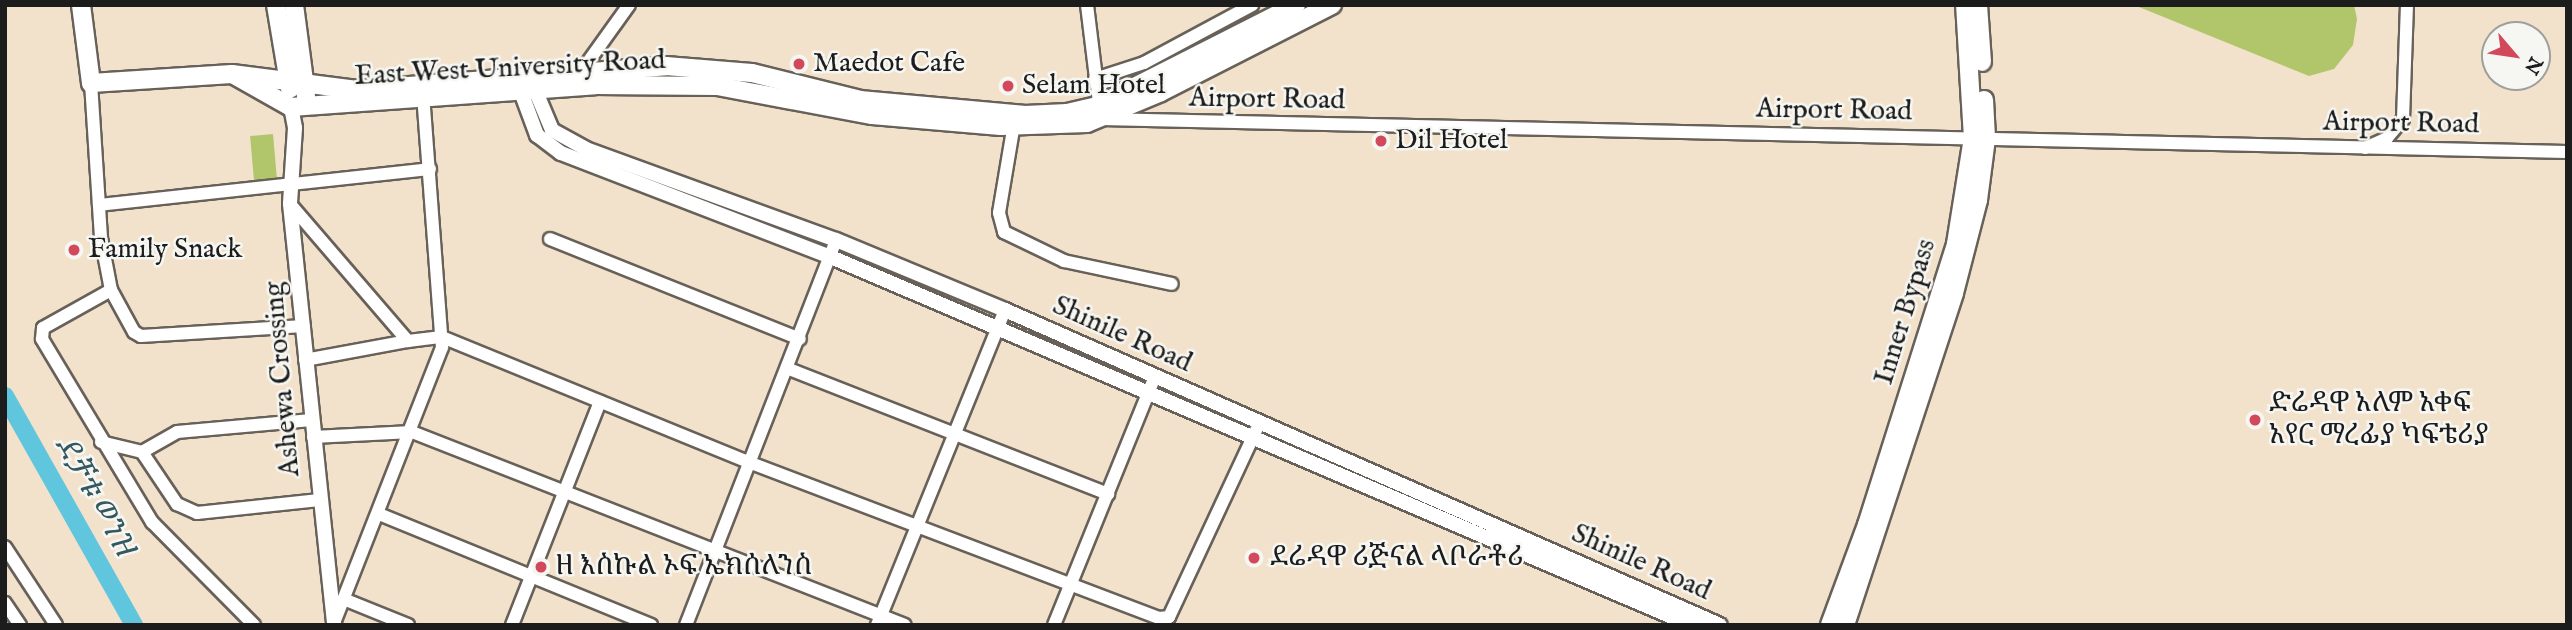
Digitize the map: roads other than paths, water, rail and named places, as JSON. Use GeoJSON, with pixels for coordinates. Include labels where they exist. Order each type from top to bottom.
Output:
{"type":"FeatureCollection","features":[{"type":"Feature","properties":{"kind":"main road"},"geometry":{"type":"LineString","coordinates":[[81,5],[91,83]]}},
{"type":"Feature","properties":{"kind":"main road"},"geometry":{"type":"LineString","coordinates":[[276,5],[297,83]]}},
{"type":"Feature","properties":{"kind":"main road"},"geometry":{"type":"LineString","coordinates":[[232,74],[298,107],[294,5]]}},
{"type":"Feature","properties":{"kind":"main road","name":"East West University Road"},"geometry":{"type":"LineString","coordinates":[[1099,112],[1296,5]]}},
{"type":"Feature","properties":{"kind":"main road","name":"East West University Road"},"geometry":{"type":"LineString","coordinates":[[298,107],[578,79],[698,78],[850,112],[1015,120],[1099,112],[1332,5]]}},
{"type":"Feature","properties":{"kind":"main road","name":"Inner Bypass"},"geometry":{"type":"LineString","coordinates":[[1965,5],[1980,138]]}},
{"type":"Feature","properties":{"kind":"main road","name":"Inner Bypass"},"geometry":{"type":"LineString","coordinates":[[1844,625],[1956,244],[1980,138],[1978,5]]}},
{"type":"Feature","properties":{"kind":"main road","name":"East West University Road"},"geometry":{"type":"LineString","coordinates":[[91,83],[232,74],[297,83],[423,94]]}},
{"type":"Feature","properties":{"kind":"main road","name":"Inner Bypass"},"geometry":{"type":"LineString","coordinates":[[1830,625],[1873,526]]}},
{"type":"Feature","properties":{"kind":"street"},"geometry":{"type":"LineString","coordinates":[[578,79],[629,5]]}},
{"type":"Feature","properties":{"kind":"street"},"geometry":{"type":"LineString","coordinates":[[1087,5],[1099,112]]}},
{"type":"Feature","properties":{"kind":"street"},"geometry":{"type":"LineString","coordinates":[[1095,79],[1144,63],[1251,5]]}},
{"type":"Feature","properties":{"kind":"street"},"geometry":{"type":"LineString","coordinates":[[2362,150],[2387,138],[2403,119],[2407,5]]}},
{"type":"Feature","properties":{"kind":"street"},"geometry":{"type":"LineString","coordinates":[[91,83],[99,205],[111,290],[134,332],[141,336],[304,326]]}},
{"type":"Feature","properties":{"kind":"street","name":"Shinile Road"},"geometry":{"type":"LineString","coordinates":[[525,83],[552,130],[586,149],[836,240],[1004,310],[1720,625]]}},
{"type":"Feature","properties":{"kind":"street","name":"Shinile Road"},"geometry":{"type":"LineString","coordinates":[[525,83],[531,125],[547,146],[831,257],[1691,625]]}},
{"type":"Feature","properties":{"kind":"street"},"geometry":{"type":"LineString","coordinates":[[334,624],[346,600],[437,367],[442,337],[423,94]]}},
{"type":"Feature","properties":{"kind":"street","name":"Ashewa Crossing"},"geometry":{"type":"LineString","coordinates":[[298,107],[290,204],[334,624]]}},
{"type":"Feature","properties":{"kind":"street","name":"Airport Road"},"geometry":{"type":"LineString","coordinates":[[1099,112],[2362,150],[2567,152]]}},
{"type":"Feature","properties":{"kind":"street"},"geometry":{"type":"LineString","coordinates":[[1015,120],[999,213],[1004,232],[1064,261],[1172,284]]}},
{"type":"Feature","properties":{"kind":"street"},"geometry":{"type":"LineString","coordinates":[[99,205],[429,169]]}},
{"type":"Feature","properties":{"kind":"street"},"geometry":{"type":"LineString","coordinates":[[290,204],[408,341]]}},
{"type":"Feature","properties":{"kind":"street"},"geometry":{"type":"LineString","coordinates":[[550,239],[800,339]]}},
{"type":"Feature","properties":{"kind":"street"},"geometry":{"type":"LineString","coordinates":[[685,625],[718,550],[789,369],[836,240]]}},
{"type":"Feature","properties":{"kind":"street"},"geometry":{"type":"LineString","coordinates":[[111,290],[43,328],[41,336],[101,442],[152,522],[254,625]]}},
{"type":"Feature","properties":{"kind":"street"},"geometry":{"type":"LineString","coordinates":[[878,620],[1004,310]]}},
{"type":"Feature","properties":{"kind":"street"},"geometry":{"type":"LineString","coordinates":[[305,360],[442,337],[751,463],[1167,618],[1260,422]]}},
{"type":"Feature","properties":{"kind":"street"},"geometry":{"type":"LineString","coordinates":[[789,369],[1108,494]]}},
{"type":"Feature","properties":{"kind":"street"},"geometry":{"type":"LineString","coordinates":[[1054,625],[1155,376]]}},
{"type":"Feature","properties":{"kind":"street"},"geometry":{"type":"LineString","coordinates":[[512,625],[600,402]]}},
{"type":"Feature","properties":{"kind":"street"},"geometry":{"type":"LineString","coordinates":[[142,452],[177,432],[311,420]]}},
{"type":"Feature","properties":{"kind":"street"},"geometry":{"type":"LineString","coordinates":[[313,437],[412,432],[718,550],[878,620],[905,625]]}},
{"type":"Feature","properties":{"kind":"street"},"geometry":{"type":"LineString","coordinates":[[101,442],[142,452],[177,504],[197,513],[320,500]]}},
{"type":"Feature","properties":{"kind":"street"},"geometry":{"type":"LineString","coordinates":[[379,514],[651,625]]}},
{"type":"Feature","properties":{"kind":"street"},"geometry":{"type":"LineString","coordinates":[[5,547],[56,625]]}},
{"type":"Feature","properties":{"kind":"street"},"geometry":{"type":"LineString","coordinates":[[329,582],[353,581]]}},
{"type":"Feature","properties":{"kind":"street"},"geometry":{"type":"LineString","coordinates":[[346,600],[408,625]]}},
{"type":"Feature","properties":{"kind":"street"},"geometry":{"type":"LineString","coordinates":[[5,603],[20,625]]}},
{"type":"Feature","properties":{"kind":"waterway","name":"ደቻቱ ወንዝ"},"geometry":{"type":"LineString","coordinates":[[5,396],[134,625]]}},
{"type":"Feature","properties":{"kind":"place","name":"Maedot Cafe"},"geometry":{"type":"Point","coordinates":[799,64]}},
{"type":"Feature","properties":{"kind":"place","name":"Selam Hotel"},"geometry":{"type":"Point","coordinates":[1008,86]}},
{"type":"Feature","properties":{"kind":"place","name":"Dil Hotel"},"geometry":{"type":"Point","coordinates":[1381,141]}},
{"type":"Feature","properties":{"kind":"place","name":"Family Snack"},"geometry":{"type":"Point","coordinates":[74,250]}},
{"type":"Feature","properties":{"kind":"place","name":"ድሬዳዋ አለም አቀፍ አየር ማረፊያ ካፍቴሪያ"},"geometry":{"type":"Point","coordinates":[2255,420]}},
{"type":"Feature","properties":{"kind":"place","name":"ደሬዳዋ ሪጅናል ላቦራቶሪ"},"geometry":{"type":"Point","coordinates":[1254,558]}},
{"type":"Feature","properties":{"kind":"place","name":"ዘ እስኩል ኦፍ ኤክሰለንስ"},"geometry":{"type":"Point","coordinates":[541,567]}}]}
